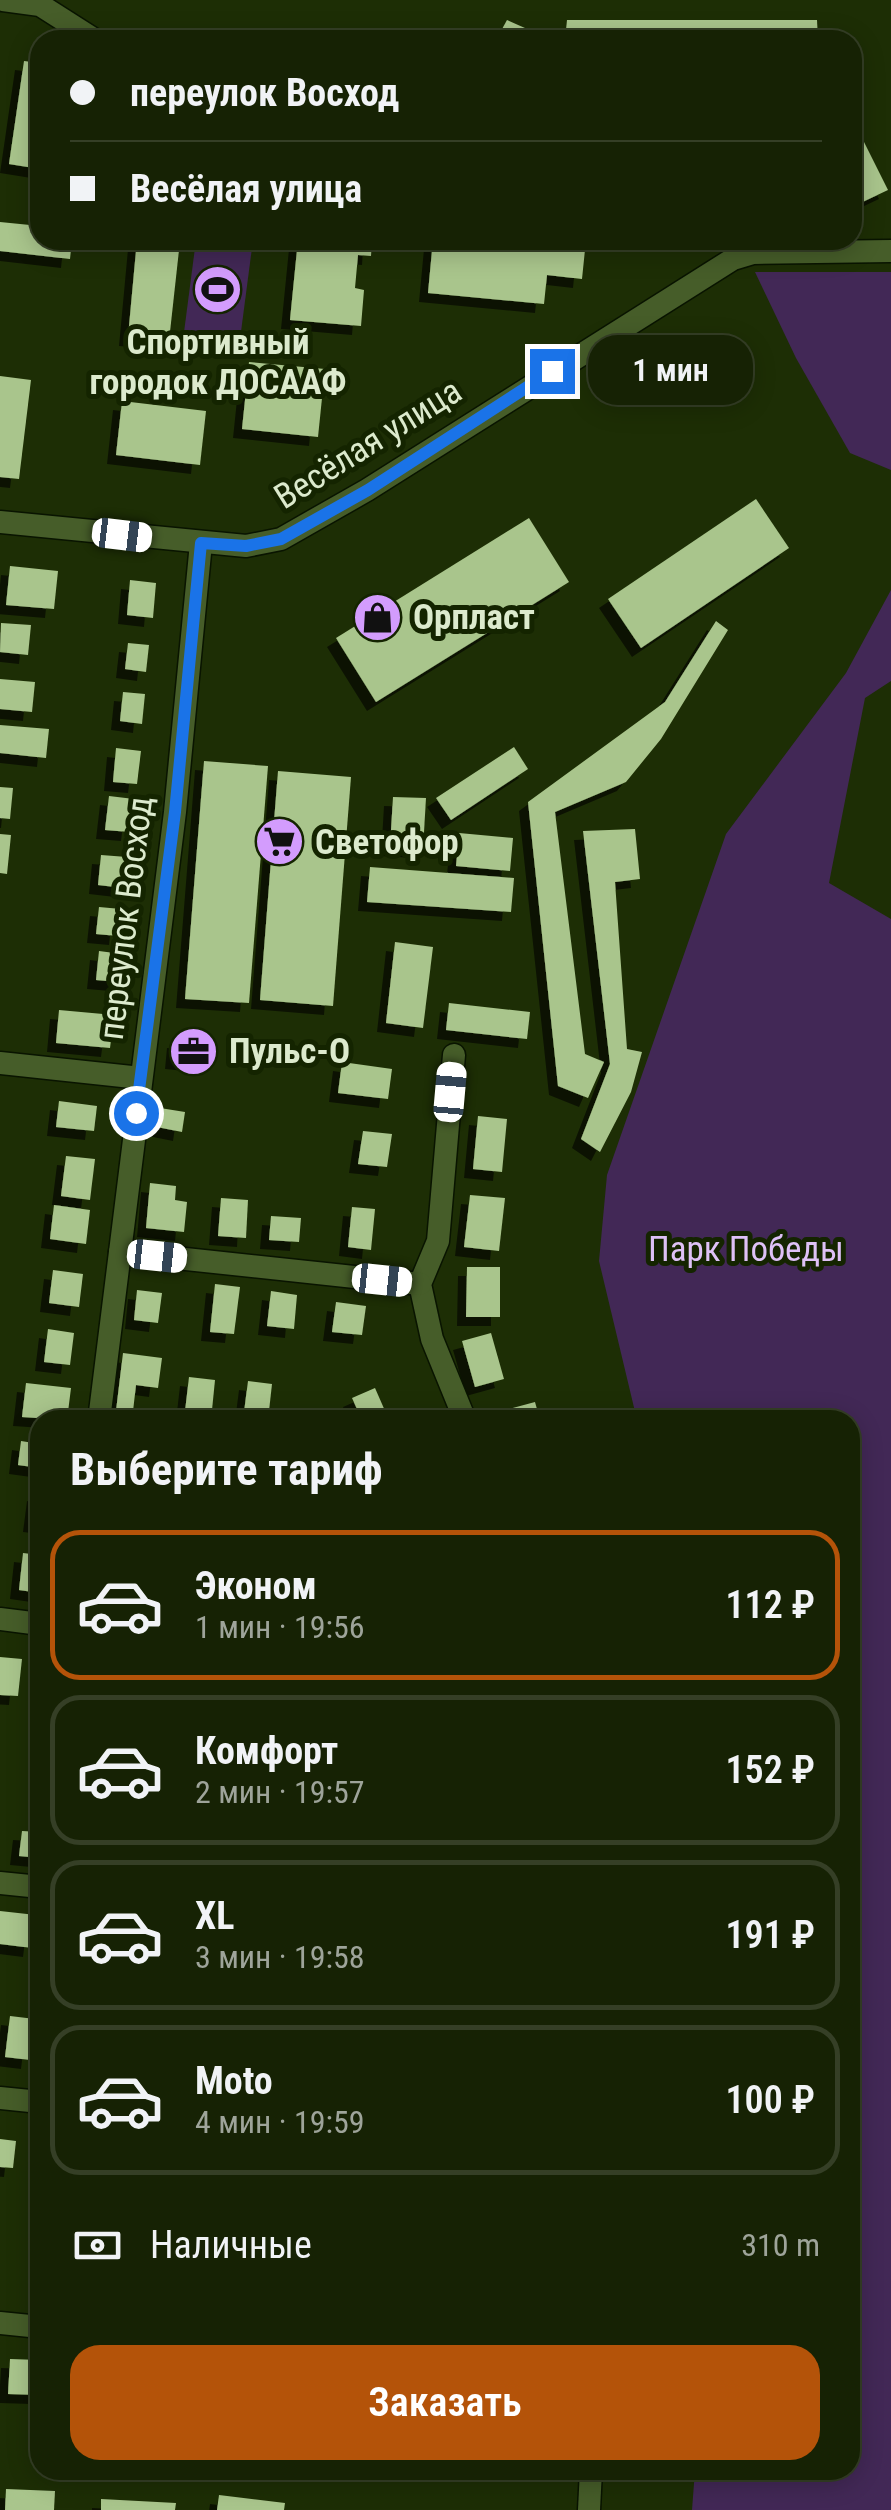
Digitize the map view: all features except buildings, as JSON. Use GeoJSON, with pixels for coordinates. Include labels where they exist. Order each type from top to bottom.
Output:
{"type":"FeatureCollection","features":[{"type":"Feature","properties":{"kind":"street"},"geometry":{"type":"LineString","coordinates":[[3,0],[40,5],[80,30]]}},
{"type":"Feature","properties":{"kind":"street","name":"Весёлая улица"},"geometry":{"type":"LineString","coordinates":[[0,522],[246,546],[281,539],[368,490],[733,260],[753,253],[891,251]]}},
{"type":"Feature","properties":{"kind":"street","name":"переулок Восход"},"geometry":{"type":"LineString","coordinates":[[101,1410],[175,812],[201,543]]}},
{"type":"Feature","properties":{"kind":"street"},"geometry":{"type":"LineString","coordinates":[[454,1055],[438,1241],[420,1284],[432,1339],[461,1410]]}},
{"type":"Feature","properties":{"kind":"street"},"geometry":{"type":"LineString","coordinates":[[0,1062],[141,1078]]}},
{"type":"Feature","properties":{"kind":"street"},"geometry":{"type":"LineString","coordinates":[[120,1252],[420,1284]]}},
{"type":"Feature","properties":{"kind":"street"},"geometry":{"type":"LineString","coordinates":[[0,1619],[30,1623]]}},
{"type":"Feature","properties":{"kind":"street"},"geometry":{"type":"LineString","coordinates":[[0,1884],[30,1887]]}},
{"type":"Feature","properties":{"kind":"street"},"geometry":{"type":"LineString","coordinates":[[0,2098],[30,2101]]}},
{"type":"Feature","properties":{"kind":"street"},"geometry":{"type":"LineString","coordinates":[[0,2323],[30,2326]]}},
{"type":"Feature","properties":{"kind":"street"},"geometry":{"type":"LineString","coordinates":[[588,2510],[590,2480]]}},
{"type":"Feature","properties":{"kind":"green space","name":"Спортивный городок ДОСААФ"},"geometry":{"type":"Polygon","coordinates":[[[195,250],[252,250],[239,347],[183,340],[195,250]]]}},
{"type":"Feature","properties":{"kind":"green space"},"geometry":{"type":"Polygon","coordinates":[[[755,272],[891,272],[891,470],[850,453],[796,358],[755,272]]]}},
{"type":"Feature","properties":{"kind":"green space","name":"Парк Победы"},"geometry":{"type":"Polygon","coordinates":[[[891,590],[891,681],[865,698],[829,883],[891,919],[891,2510],[692,2510],[694,2480],[860,2480],[860,1410],[635,1410],[599,1261],[607,1175],[726,834],[846,673],[891,590]]]}},
{"type":"Feature","properties":{"kind":"place","name":"Спортивный городок ДОСААФ"},"geometry":{"type":"Point","coordinates":[218,290]}},
{"type":"Feature","properties":{"kind":"place","name":"Орпласт"},"geometry":{"type":"Point","coordinates":[378,617]}},
{"type":"Feature","properties":{"kind":"place","name":"Светофор"},"geometry":{"type":"Point","coordinates":[280,842]}},
{"type":"Feature","properties":{"kind":"place","name":"Пульс-О"},"geometry":{"type":"Point","coordinates":[194,1051]}},
{"type":"Feature","properties":{"kind":"route"},"geometry":{"type":"LineString","coordinates":[[136,1113],[175,812],[201,543],[246,546],[281,539],[368,490],[552,371]]}}]}
